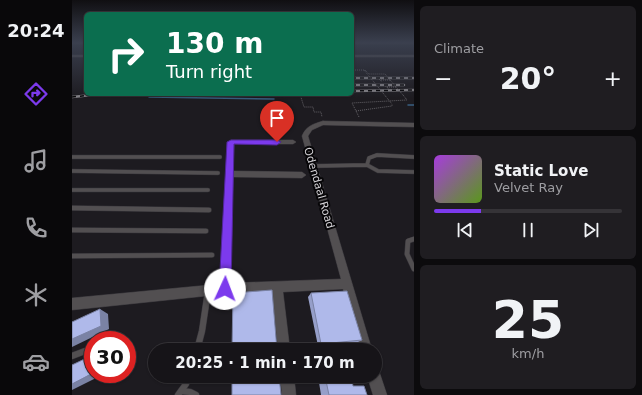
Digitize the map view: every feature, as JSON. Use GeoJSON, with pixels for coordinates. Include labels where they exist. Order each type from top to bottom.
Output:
{"type":"FeatureCollection","features":[{"type":"Feature","properties":{"kind":"street","name":"Odendaal Road"},"geometry":{"type":"LineString","coordinates":[[364,343],[305,136],[312,126],[324,123],[414,125]]}},
{"type":"Feature","properties":{"kind":"street"},"geometry":{"type":"LineString","coordinates":[[225,289],[231,142],[293,142]]}},
{"type":"Feature","properties":{"kind":"street"},"geometry":{"type":"LineString","coordinates":[[230,174],[302,174]]}},
{"type":"Feature","properties":{"kind":"street"},"geometry":{"type":"LineString","coordinates":[[72,304],[208,290],[347,284]]}},
{"type":"Feature","properties":{"kind":"street"},"geometry":{"type":"LineString","coordinates":[[276,287],[283,343]]}},
{"type":"Feature","properties":{"kind":"street"},"geometry":{"type":"LineString","coordinates":[[288,383],[289,395]]}},
{"type":"Feature","properties":{"kind":"street"},"geometry":{"type":"LineString","coordinates":[[376,383],[380,395]]}},
{"type":"Feature","properties":{"kind":"lane"},"geometry":{"type":"LineString","coordinates":[[367,166],[369,158],[377,155],[414,156]]}},
{"type":"Feature","properties":{"kind":"lane"},"geometry":{"type":"LineString","coordinates":[[72,157],[220,157]]}},
{"type":"Feature","properties":{"kind":"lane"},"geometry":{"type":"LineString","coordinates":[[313,166],[367,166],[378,171],[414,172]]}},
{"type":"Feature","properties":{"kind":"lane"},"geometry":{"type":"LineString","coordinates":[[72,171],[218,172]]}},
{"type":"Feature","properties":{"kind":"lane"},"geometry":{"type":"LineString","coordinates":[[72,190],[208,190]]}},
{"type":"Feature","properties":{"kind":"lane"},"geometry":{"type":"LineString","coordinates":[[72,208],[209,210]]}},
{"type":"Feature","properties":{"kind":"lane"},"geometry":{"type":"LineString","coordinates":[[72,230],[206,231]]}},
{"type":"Feature","properties":{"kind":"lane"},"geometry":{"type":"LineString","coordinates":[[414,239],[408,241],[407,254],[414,269]]}},
{"type":"Feature","properties":{"kind":"lane"},"geometry":{"type":"LineString","coordinates":[[72,256],[212,255]]}},
{"type":"Feature","properties":{"kind":"lane"},"geometry":{"type":"LineString","coordinates":[[199,343],[208,290]]}},
{"type":"Feature","properties":{"kind":"lane"},"geometry":{"type":"LineString","coordinates":[[72,356],[84,351]]}},
{"type":"Feature","properties":{"kind":"lane"},"geometry":{"type":"LineString","coordinates":[[179,393],[186,383]]}},
{"type":"Feature","properties":{"kind":"lane"},"geometry":{"type":"LineString","coordinates":[[179,393],[190,392],[196,395]]}},
{"type":"Feature","properties":{"kind":"path"},"geometry":{"type":"LineString","coordinates":[[354,70],[364,70],[392,104],[392,106],[356,111]]}},
{"type":"Feature","properties":{"kind":"path"},"geometry":{"type":"LineString","coordinates":[[354,70],[365,70],[369,74],[385,74],[407,100],[352,103],[362,124]]}},
{"type":"Feature","properties":{"kind":"path"},"geometry":{"type":"LineString","coordinates":[[379,79],[381,81],[391,80]]}},
{"type":"Feature","properties":{"kind":"path"},"geometry":{"type":"LineString","coordinates":[[384,85],[389,89]]}},
{"type":"Feature","properties":{"kind":"path"},"geometry":{"type":"LineString","coordinates":[[387,87],[397,87]]}},
{"type":"Feature","properties":{"kind":"path"},"geometry":{"type":"LineString","coordinates":[[301,96],[304,107],[312,107],[314,112],[321,112],[324,123]]}},
{"type":"Feature","properties":{"kind":"building"},"geometry":{"type":"Polygon","coordinates":[[[272,290],[276,343],[232,343],[233,293],[272,290]]]}},
{"type":"Feature","properties":{"kind":"building"},"geometry":{"type":"Polygon","coordinates":[[[347,291],[362,340],[321,343],[311,293],[347,291]]]}},
{"type":"Feature","properties":{"kind":"building"},"geometry":{"type":"Polygon","coordinates":[[[100,309],[101,326],[90,331],[84,331],[84,334],[72,339],[72,322],[100,309]]]}},
{"type":"Feature","properties":{"kind":"building"},"geometry":{"type":"Polygon","coordinates":[[[84,359],[84,378],[72,384],[72,365],[84,359]]]}},
{"type":"Feature","properties":{"kind":"building"},"geometry":{"type":"Polygon","coordinates":[[[232,383],[280,383],[281,395],[232,395],[232,383]]]}},
{"type":"Feature","properties":{"kind":"building"},"geometry":{"type":"Polygon","coordinates":[[[326,383],[352,383],[353,386],[364,386],[367,395],[329,395],[326,383]]]}},
{"type":"Feature","properties":{"kind":"waterway"},"geometry":{"type":"LineString","coordinates":[[149,96],[274,99]]}},
{"type":"Feature","properties":{"kind":"waterway"},"geometry":{"type":"LineString","coordinates":[[408,105],[414,105]]}},
{"type":"Feature","properties":{"kind":"railway"},"geometry":{"type":"LineString","coordinates":[[354,78],[414,78]]}},
{"type":"Feature","properties":{"kind":"railway"},"geometry":{"type":"LineString","coordinates":[[354,85],[404,85]]}},
{"type":"Feature","properties":{"kind":"railway"},"geometry":{"type":"LineString","coordinates":[[354,91],[414,90]]}},
{"type":"Feature","properties":{"kind":"railway"},"geometry":{"type":"LineString","coordinates":[[72,97],[84,96]]}},
{"type":"Feature","properties":{"kind":"route"},"geometry":{"type":"LineString","coordinates":[[225,289],[231,142],[277,142]]}}]}
